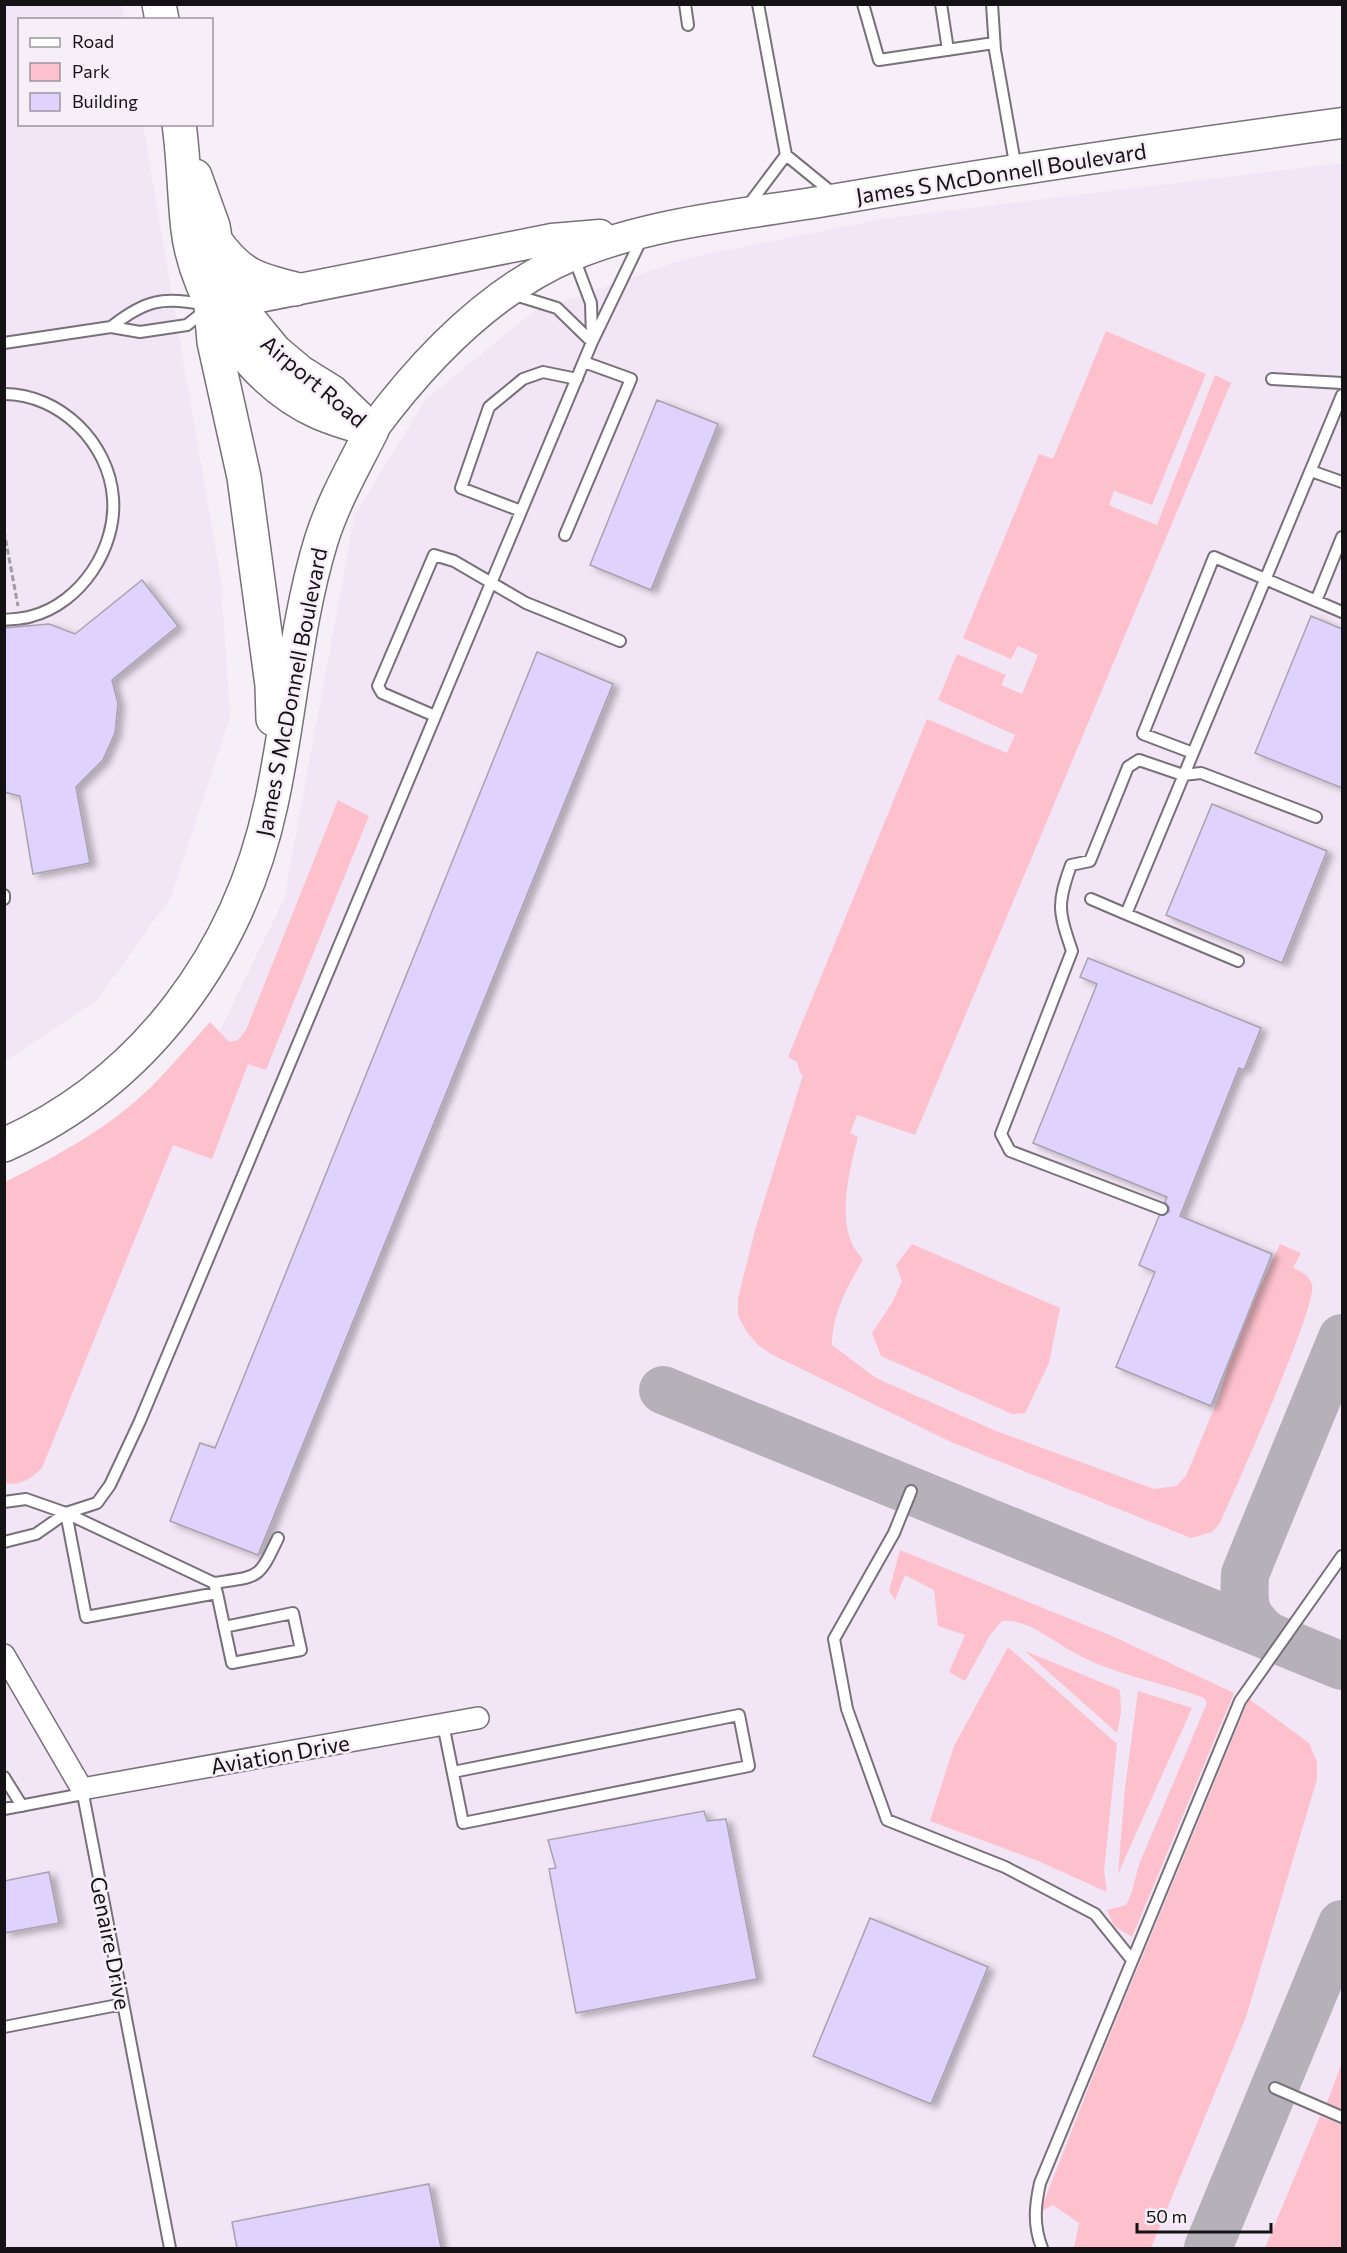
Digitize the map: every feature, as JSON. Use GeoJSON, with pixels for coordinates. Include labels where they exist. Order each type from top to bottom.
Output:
{"type":"FeatureCollection","features":[{"type":"Feature","properties":{"kind":"main road","name":"Airport Road"},"geometry":{"type":"LineString","coordinates":[[180,131],[213,226],[225,279],[223,304],[214,342],[244,477],[269,662],[274,786]]}},
{"type":"Feature","properties":{"kind":"main road","name":"Airport Road"},"geometry":{"type":"LineString","coordinates":[[180,131],[188,232],[197,270],[223,304],[230,335],[255,365],[284,391],[319,413],[372,430]]}},
{"type":"Feature","properties":{"kind":"main road"},"geometry":{"type":"LineString","coordinates":[[216,243],[230,261],[243,272],[264,282],[295,289]]}},
{"type":"Feature","properties":{"kind":"main road","name":"James S McDonnell Boulevard"},"geometry":{"type":"LineString","coordinates":[[4,1145],[63,1114],[137,1055],[180,1005],[215,953],[241,905],[256,862],[274,786],[313,568],[338,496],[372,430]]}},
{"type":"Feature","properties":{"kind":"street","name":"James S McDonnell Boulevard"},"geometry":{"type":"LineString","coordinates":[[223,304],[295,289],[568,247],[742,214],[1016,169],[1342,123]]}},
{"type":"Feature","properties":{"kind":"street","name":"James S McDonnell Boulevard"},"geometry":{"type":"LineString","coordinates":[[372,430],[404,388],[432,357],[470,322],[568,247]]}},
{"type":"Feature","properties":{"kind":"street","name":"Genaire Drive"},"geometry":{"type":"LineString","coordinates":[[4,1655],[82,1792]]}},
{"type":"Feature","properties":{"kind":"street","name":"Aviation Drive"},"geometry":{"type":"LineString","coordinates":[[82,1792],[478,1718]]}},
{"type":"Feature","properties":{"kind":"lane"},"geometry":{"type":"LineString","coordinates":[[685,4],[688,25]]}},
{"type":"Feature","properties":{"kind":"lane"},"geometry":{"type":"LineString","coordinates":[[758,4],[786,154],[840,199]]}},
{"type":"Feature","properties":{"kind":"lane"},"geometry":{"type":"LineString","coordinates":[[863,4],[879,60],[994,43]]}},
{"type":"Feature","properties":{"kind":"lane"},"geometry":{"type":"LineString","coordinates":[[940,4],[948,50]]}},
{"type":"Feature","properties":{"kind":"lane"},"geometry":{"type":"LineString","coordinates":[[992,4],[994,43],[1016,169]]}},
{"type":"Feature","properties":{"kind":"lane"},"geometry":{"type":"LineString","coordinates":[[742,214],[786,154]]}},
{"type":"Feature","properties":{"kind":"lane"},"geometry":{"type":"LineString","coordinates":[[4,1542],[36,1534],[66,1513],[97,1503],[110,1485],[592,342],[652,232]]}},
{"type":"Feature","properties":{"kind":"lane"},"geometry":{"type":"LineString","coordinates":[[568,247],[591,303],[592,342]]}},
{"type":"Feature","properties":{"kind":"lane"},"geometry":{"type":"LineString","coordinates":[[508,293],[557,308],[592,342]]}},
{"type":"Feature","properties":{"kind":"lane"},"geometry":{"type":"LineString","coordinates":[[111,327],[136,308],[176,299],[223,304]]}},
{"type":"Feature","properties":{"kind":"lane"},"geometry":{"type":"LineString","coordinates":[[4,343],[111,327],[140,332],[187,325],[223,304]]}},
{"type":"Feature","properties":{"kind":"lane"},"geometry":{"type":"LineString","coordinates":[[565,535],[631,379],[584,362]]}},
{"type":"Feature","properties":{"kind":"lane"},"geometry":{"type":"LineString","coordinates":[[521,511],[461,488],[489,406],[523,379],[543,372],[576,379]]}},
{"type":"Feature","properties":{"kind":"lane"},"geometry":{"type":"LineString","coordinates":[[1272,379],[1342,382]]}},
{"type":"Feature","properties":{"kind":"lane"},"geometry":{"type":"LineString","coordinates":[[4,394],[19,394],[53,406],[82,428],[103,460],[113,497],[110,536],[94,571],[67,599],[33,616],[4,620]]}},
{"type":"Feature","properties":{"kind":"lane"},"geometry":{"type":"LineString","coordinates":[[1126,914],[1342,395]]}},
{"type":"Feature","properties":{"kind":"lane"},"geometry":{"type":"LineString","coordinates":[[1311,471],[1342,482]]}},
{"type":"Feature","properties":{"kind":"lane"},"geometry":{"type":"LineString","coordinates":[[1316,601],[1342,537]]}},
{"type":"Feature","properties":{"kind":"lane"},"geometry":{"type":"LineString","coordinates":[[435,716],[382,693],[378,686],[431,558],[440,555],[526,603],[620,641]]}},
{"type":"Feature","properties":{"kind":"lane"},"geometry":{"type":"LineString","coordinates":[[1192,753],[1143,734],[1214,557],[1342,612]]}},
{"type":"Feature","properties":{"kind":"lane"},"geometry":{"type":"LineString","coordinates":[[1162,1209],[1010,1151],[1000,1134],[1072,951],[1063,925],[1059,898],[1071,865],[1089,861],[1128,767],[1139,760],[1183,775],[1201,773],[1316,817]]}},
{"type":"Feature","properties":{"kind":"lane"},"geometry":{"type":"LineString","coordinates":[[1091,899],[1238,961]]}},
{"type":"Feature","properties":{"kind":"lane"},"geometry":{"type":"LineString","coordinates":[[911,1491],[894,1533],[834,1640],[847,1709],[886,1820],[1005,1867],[1095,1914],[1132,1960]]}},
{"type":"Feature","properties":{"kind":"lane"},"geometry":{"type":"LineString","coordinates":[[4,1502],[26,1499],[66,1513],[215,1588]]}},
{"type":"Feature","properties":{"kind":"lane"},"geometry":{"type":"LineString","coordinates":[[66,1513],[86,1617],[215,1588],[254,1576],[264,1568],[278,1538]]}},
{"type":"Feature","properties":{"kind":"lane"},"geometry":{"type":"LineString","coordinates":[[1042,2248],[1035,2233],[1034,2208],[1040,2182],[1240,1701],[1342,1556]]}},
{"type":"Feature","properties":{"kind":"lane"},"geometry":{"type":"LineString","coordinates":[[215,1588],[232,1663],[301,1650],[293,1614],[224,1627]]}},
{"type":"Feature","properties":{"kind":"lane"},"geometry":{"type":"LineString","coordinates":[[443,1724],[463,1823],[749,1766],[739,1715],[453,1772]]}},
{"type":"Feature","properties":{"kind":"lane"},"geometry":{"type":"LineString","coordinates":[[4,1777],[22,1806]]}},
{"type":"Feature","properties":{"kind":"lane"},"geometry":{"type":"LineString","coordinates":[[4,1809],[82,1792]]}},
{"type":"Feature","properties":{"kind":"lane","name":"Genaire Drive"},"geometry":{"type":"LineString","coordinates":[[82,1792],[171,2248]]}},
{"type":"Feature","properties":{"kind":"lane"},"geometry":{"type":"LineString","coordinates":[[4,2027],[123,2004]]}},
{"type":"Feature","properties":{"kind":"lane"},"geometry":{"type":"LineString","coordinates":[[1275,2088],[1342,2118]]}},
{"type":"Feature","properties":{"kind":"path"},"geometry":{"type":"LineString","coordinates":[[4,531],[20,618]]}},
{"type":"Feature","properties":{"kind":"shaded area"},"geometry":{"type":"Polygon","coordinates":[[[5,5],[122,5],[125,18],[18,18],[18,126],[143,126],[221,581],[230,717],[171,897],[97,1000],[5,1061],[5,5]]]}},
{"type":"Feature","properties":{"kind":"shaded area"},"geometry":{"type":"Polygon","coordinates":[[[1342,163],[1342,2248],[5,2248],[4,1196],[138,1118],[219,1032],[284,899],[355,514],[426,399],[533,312],[687,258],[888,218],[1342,163]]]}},
{"type":"Feature","properties":{"kind":"green space"},"geometry":{"type":"Polygon","coordinates":[[[1106,331],[1206,374],[1152,505],[1114,491],[1109,505],[1115,508],[1157,525],[1215,375],[1231,383],[915,1135],[857,1115],[850,1133],[858,1137],[848,1184],[846,1217],[848,1233],[863,1259],[838,1311],[832,1345],[876,1378],[996,1431],[1154,1489],[1176,1486],[1186,1476],[1219,1397],[1235,1341],[1280,1244],[1301,1253],[1293,1268],[1307,1276],[1312,1285],[1302,1326],[1289,1360],[1220,1523],[1212,1532],[1191,1538],[951,1442],[771,1354],[758,1345],[738,1316],[738,1298],[756,1227],[803,1075],[800,1073],[797,1062],[788,1057],[927,719],[1007,753],[1015,735],[938,700],[957,654],[1006,675],[1001,685],[1022,694],[1038,655],[1018,646],[1011,659],[963,638],[1039,454],[1053,459],[1106,331]]]}},
{"type":"Feature","properties":{"kind":"green space"},"geometry":{"type":"Polygon","coordinates":[[[338,800],[369,816],[266,1070],[248,1064],[212,1159],[173,1145],[42,1468],[25,1481],[5,1483],[5,1182],[63,1151],[100,1128],[135,1102],[210,1022],[229,1042],[238,1040],[246,1030],[338,800]]]}},
{"type":"Feature","properties":{"kind":"green space"},"geometry":{"type":"Polygon","coordinates":[[[912,1244],[1060,1308],[1049,1363],[1025,1413],[1012,1414],[881,1356],[872,1333],[892,1303],[902,1281],[896,1265],[912,1244]]]}},
{"type":"Feature","properties":{"kind":"green space"},"geometry":{"type":"Polygon","coordinates":[[[900,1550],[1112,1636],[1234,1693],[1132,1937],[1114,1926],[1107,1910],[1126,1905],[1129,1900],[1140,1862],[1207,1703],[1204,1698],[1188,1692],[1105,1667],[1073,1652],[1039,1631],[1011,1621],[1002,1621],[990,1635],[965,1681],[949,1672],[965,1635],[938,1626],[934,1590],[905,1575],[895,1600],[889,1591],[900,1550]]]}},
{"type":"Feature","properties":{"kind":"green space"},"geometry":{"type":"Polygon","coordinates":[[[1008,1647],[1117,1744],[1104,1871],[1107,1892],[1038,1861],[930,1821],[954,1746],[1008,1647]]]}},
{"type":"Feature","properties":{"kind":"green space"},"geometry":{"type":"Polygon","coordinates":[[[1025,1651],[1120,1690],[1121,1713],[1117,1733],[1025,1651]]]}},
{"type":"Feature","properties":{"kind":"green space"},"geometry":{"type":"Polygon","coordinates":[[[1138,1691],[1192,1708],[1118,1874],[1125,1788],[1138,1691]]]}},
{"type":"Feature","properties":{"kind":"green space"},"geometry":{"type":"Polygon","coordinates":[[[1249,1699],[1309,1743],[1317,1762],[1317,1779],[1246,2017],[1151,2248],[1074,2248],[1079,2223],[1053,2205],[1040,2212],[1095,2071],[1249,1699]]]}},
{"type":"Feature","properties":{"kind":"green space"},"geometry":{"type":"Polygon","coordinates":[[[1342,2063],[1342,2111],[1326,2105],[1342,2063]]]}},
{"type":"Feature","properties":{"kind":"green space"},"geometry":{"type":"Polygon","coordinates":[[[1320,2116],[1342,2125],[1342,2248],[1265,2248],[1320,2116]]]}},
{"type":"Feature","properties":{"kind":"building"},"geometry":{"type":"Polygon","coordinates":[[[657,400],[718,424],[651,590],[590,565],[657,400]]]}},
{"type":"Feature","properties":{"kind":"building"},"geometry":{"type":"Polygon","coordinates":[[[142,580],[178,626],[112,680],[118,703],[115,733],[103,760],[76,787],[90,863],[33,874],[20,796],[4,792],[4,628],[49,624],[75,634],[142,580]]]}},
{"type":"Feature","properties":{"kind":"building"},"geometry":{"type":"Polygon","coordinates":[[[1311,616],[1342,629],[1342,788],[1255,753],[1311,616]]]}},
{"type":"Feature","properties":{"kind":"building"},"geometry":{"type":"Polygon","coordinates":[[[537,652],[613,684],[258,1555],[170,1521],[200,1443],[215,1448],[537,652]]]}},
{"type":"Feature","properties":{"kind":"building"},"geometry":{"type":"Polygon","coordinates":[[[1212,804],[1327,851],[1282,963],[1166,915],[1212,804]]]}},
{"type":"Feature","properties":{"kind":"building"},"geometry":{"type":"Polygon","coordinates":[[[1088,958],[1261,1028],[1244,1070],[1239,1068],[1180,1216],[1272,1254],[1211,1406],[1116,1367],[1155,1272],[1139,1265],[1159,1216],[1169,1212],[1169,1207],[1165,1202],[1167,1197],[1033,1143],[1097,984],[1080,977],[1088,958]]]}},
{"type":"Feature","properties":{"kind":"building"},"geometry":{"type":"Polygon","coordinates":[[[704,1811],[707,1821],[726,1819],[757,1979],[576,2013],[549,1869],[556,1868],[548,1840],[704,1811]]]}},
{"type":"Feature","properties":{"kind":"building"},"geometry":{"type":"Polygon","coordinates":[[[49,1872],[59,1923],[4,1933],[4,1881],[49,1872]]]}},
{"type":"Feature","properties":{"kind":"building"},"geometry":{"type":"Polygon","coordinates":[[[870,1918],[988,1967],[931,2104],[813,2056],[870,1918]]]}},
{"type":"Feature","properties":{"kind":"building"},"geometry":{"type":"Polygon","coordinates":[[[429,2184],[441,2248],[237,2248],[232,2222],[429,2184]]]}},
{"type":"Feature","properties":{"kind":"taxiway"},"geometry":{"type":"LineString","coordinates":[[1268,1636],[1253,1622],[1246,1609],[1245,1574],[1342,1338]]}},
{"type":"Feature","properties":{"kind":"taxiway"},"geometry":{"type":"LineString","coordinates":[[663,1390],[1342,1666]]}},
{"type":"Feature","properties":{"kind":"taxiway"},"geometry":{"type":"LineString","coordinates":[[1208,2248],[1342,1924]]}}]}
